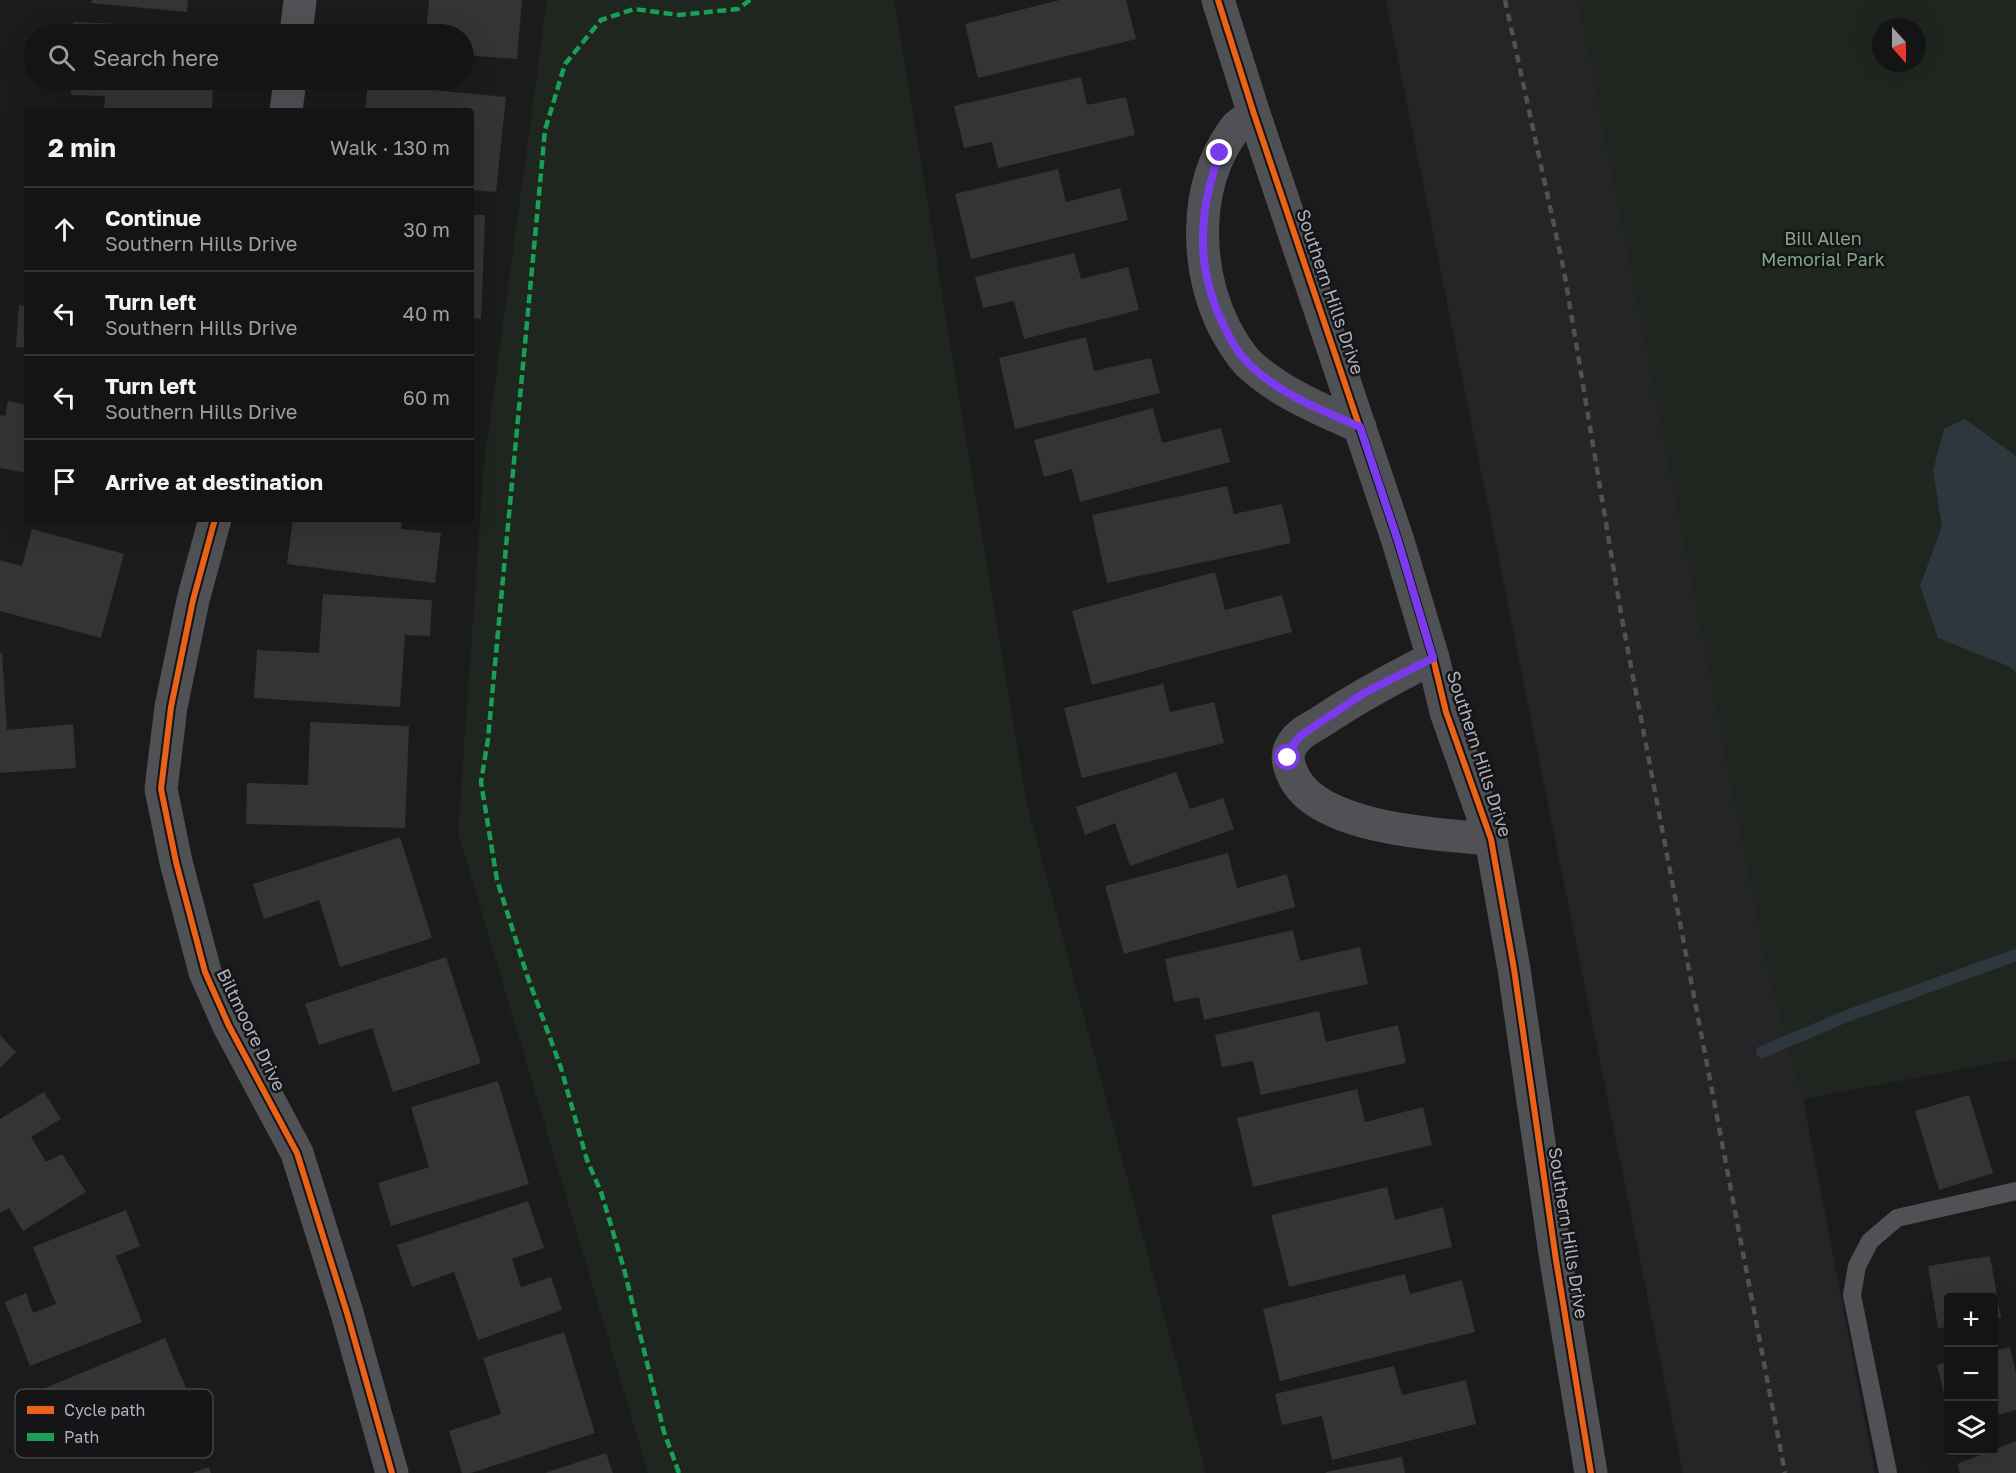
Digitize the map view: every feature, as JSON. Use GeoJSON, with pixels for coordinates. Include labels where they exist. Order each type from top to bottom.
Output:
{"type":"FeatureCollection","features":[{"type":"Feature","properties":{"kind":"street"},"geometry":{"type":"LineString","coordinates":[[297,24],[300,0]]}},
{"type":"Feature","properties":{"kind":"street","name":"Southern Hills Drive"},"geometry":{"type":"LineString","coordinates":[[1218,0],[1254,114],[1398,541],[1433,658],[1446,712],[1491,839],[1514,969],[1556,1260],[1591,1473]]}},
{"type":"Feature","properties":{"kind":"street"},"geometry":{"type":"LineString","coordinates":[[286,108],[289,90]]}},
{"type":"Feature","properties":{"kind":"street"},"geometry":{"type":"LineString","coordinates":[[1254,114],[1234,129],[1220,153],[1211,180],[1202,234],[1209,290],[1231,340],[1248,363],[1286,392],[1360,427]]}},
{"type":"Feature","properties":{"kind":"street","name":"Biltmoore Drive"},"geometry":{"type":"LineString","coordinates":[[214,522],[193,600],[171,707],[161,789],[176,862],[205,972],[229,1026],[297,1154],[347,1313],[392,1473]]}},
{"type":"Feature","properties":{"kind":"street","name":"Southern Hills Drive"},"geometry":{"type":"LineString","coordinates":[[1433,658],[1364,693],[1300,736],[1290,749],[1289,767],[1297,783],[1308,796],[1320,804],[1345,814],[1376,825],[1408,831],[1491,839]]}},
{"type":"Feature","properties":{"kind":"lane"},"geometry":{"type":"LineString","coordinates":[[1888,1473],[1852,1295],[1857,1266],[1870,1241],[1897,1218],[2016,1191]]}},
{"type":"Feature","properties":{"kind":"shaded area"},"geometry":{"type":"Polygon","coordinates":[[[1386,0],[1579,0],[1766,959],[1803,1099],[1875,1473],[1683,1473],[1386,0]]]}},
{"type":"Feature","properties":{"kind":"shaded area"},"geometry":{"type":"Polygon","coordinates":[[[1965,419],[2016,456],[2016,672],[2008,666],[1938,638],[1920,586],[1942,526],[1933,471],[1944,429],[1965,419]]]}},
{"type":"Feature","properties":{"kind":"green space"},"geometry":{"type":"Polygon","coordinates":[[[547,0],[894,0],[1025,796],[1206,1473],[648,1473],[458,832],[484,465],[547,0]]]}},
{"type":"Feature","properties":{"kind":"green space","name":"Bill Allen Memorial Park"},"geometry":{"type":"Polygon","coordinates":[[[1579,0],[2016,0],[2016,1059],[1803,1099],[1766,959],[1579,0]]]}},
{"type":"Feature","properties":{"kind":"building"},"geometry":{"type":"Polygon","coordinates":[[[92,0],[188,0],[187,12],[91,3],[92,0]]]}},
{"type":"Feature","properties":{"kind":"building"},"geometry":{"type":"Polygon","coordinates":[[[429,0],[522,0],[517,59],[474,56],[474,24],[427,24],[429,0]]]}},
{"type":"Feature","properties":{"kind":"building"},"geometry":{"type":"Polygon","coordinates":[[[1060,0],[1126,0],[1136,39],[978,78],[965,24],[1060,0]]]}},
{"type":"Feature","properties":{"kind":"building"},"geometry":{"type":"Polygon","coordinates":[[[73,22],[120,24],[73,24],[73,22]]]}},
{"type":"Feature","properties":{"kind":"building"},"geometry":{"type":"Polygon","coordinates":[[[1081,77],[1087,105],[1126,97],[1135,135],[998,168],[992,142],[964,148],[954,106],[1081,77]]]}},
{"type":"Feature","properties":{"kind":"building"},"geometry":{"type":"Polygon","coordinates":[[[71,90],[213,90],[212,108],[104,108],[105,96],[71,95],[71,90]]]}},
{"type":"Feature","properties":{"kind":"building"},"geometry":{"type":"Polygon","coordinates":[[[367,90],[432,90],[506,97],[496,192],[474,190],[474,108],[365,108],[367,90]]]}},
{"type":"Feature","properties":{"kind":"building"},"geometry":{"type":"Polygon","coordinates":[[[1058,169],[1066,202],[1120,188],[1128,220],[971,259],[955,194],[1058,169]]]}},
{"type":"Feature","properties":{"kind":"building"},"geometry":{"type":"Polygon","coordinates":[[[474,215],[485,215],[481,319],[474,318],[474,215]]]}},
{"type":"Feature","properties":{"kind":"building"},"geometry":{"type":"Polygon","coordinates":[[[1074,253],[1081,279],[1128,267],[1139,310],[1024,339],[1014,301],[983,308],[975,277],[1074,253]]]}},
{"type":"Feature","properties":{"kind":"building"},"geometry":{"type":"Polygon","coordinates":[[[19,305],[24,306],[24,348],[16,347],[19,305]]]}},
{"type":"Feature","properties":{"kind":"building"},"geometry":{"type":"Polygon","coordinates":[[[1086,337],[1094,371],[1151,358],[1160,393],[1015,429],[999,358],[1086,337]]]}},
{"type":"Feature","properties":{"kind":"building"},"geometry":{"type":"Polygon","coordinates":[[[8,401],[24,404],[24,472],[0,468],[0,415],[5,416],[8,401]]]}},
{"type":"Feature","properties":{"kind":"building"},"geometry":{"type":"Polygon","coordinates":[[[1153,408],[1162,443],[1221,428],[1230,462],[1080,502],[1072,469],[1044,477],[1034,440],[1153,408]]]}},
{"type":"Feature","properties":{"kind":"building"},"geometry":{"type":"Polygon","coordinates":[[[1227,486],[1234,514],[1282,504],[1291,543],[1107,583],[1092,515],[1227,486]]]}},
{"type":"Feature","properties":{"kind":"building"},"geometry":{"type":"Polygon","coordinates":[[[293,522],[402,522],[401,529],[441,533],[435,583],[287,564],[293,522]]]}},
{"type":"Feature","properties":{"kind":"building"},"geometry":{"type":"Polygon","coordinates":[[[32,529],[124,554],[101,638],[0,611],[0,560],[22,566],[32,529]]]}},
{"type":"Feature","properties":{"kind":"building"},"geometry":{"type":"Polygon","coordinates":[[[1215,572],[1225,610],[1282,595],[1292,632],[1092,685],[1072,611],[1215,572]]]}},
{"type":"Feature","properties":{"kind":"building"},"geometry":{"type":"Polygon","coordinates":[[[323,594],[432,600],[430,636],[405,635],[400,707],[254,698],[257,650],[319,653],[323,594]]]}},
{"type":"Feature","properties":{"kind":"building"},"geometry":{"type":"Polygon","coordinates":[[[0,653],[2,653],[7,730],[73,724],[76,768],[0,773],[0,653]]]}},
{"type":"Feature","properties":{"kind":"building"},"geometry":{"type":"Polygon","coordinates":[[[1163,684],[1170,712],[1214,702],[1224,743],[1082,778],[1064,708],[1163,684]]]}},
{"type":"Feature","properties":{"kind":"building"},"geometry":{"type":"Polygon","coordinates":[[[310,722],[409,726],[405,828],[246,824],[247,783],[308,785],[310,722]]]}},
{"type":"Feature","properties":{"kind":"building"},"geometry":{"type":"Polygon","coordinates":[[[1176,772],[1190,809],[1223,798],[1234,829],[1130,866],[1115,823],[1085,835],[1076,807],[1176,772]]]}},
{"type":"Feature","properties":{"kind":"building"},"geometry":{"type":"Polygon","coordinates":[[[400,837],[432,938],[340,967],[319,900],[264,919],[253,884],[400,837]]]}},
{"type":"Feature","properties":{"kind":"building"},"geometry":{"type":"Polygon","coordinates":[[[1228,853],[1237,888],[1287,874],[1295,907],[1124,954],[1105,886],[1228,853]]]}},
{"type":"Feature","properties":{"kind":"building"},"geometry":{"type":"Polygon","coordinates":[[[1293,930],[1300,961],[1360,947],[1368,984],[1204,1020],[1199,997],[1174,1002],[1165,959],[1293,930]]]}},
{"type":"Feature","properties":{"kind":"building"},"geometry":{"type":"Polygon","coordinates":[[[446,957],[481,1063],[393,1092],[372,1028],[319,1045],[305,1004],[446,957]]]}},
{"type":"Feature","properties":{"kind":"building"},"geometry":{"type":"Polygon","coordinates":[[[1319,1011],[1326,1042],[1398,1025],[1406,1063],[1261,1095],[1253,1061],[1222,1067],[1215,1035],[1319,1011]]]}},
{"type":"Feature","properties":{"kind":"building"},"geometry":{"type":"Polygon","coordinates":[[[0,1035],[16,1052],[0,1068],[0,1035]]]}},
{"type":"Feature","properties":{"kind":"building"},"geometry":{"type":"Polygon","coordinates":[[[498,1081],[529,1184],[391,1226],[378,1183],[429,1167],[411,1107],[498,1081]]]}},
{"type":"Feature","properties":{"kind":"building"},"geometry":{"type":"Polygon","coordinates":[[[1357,1089],[1365,1122],[1423,1107],[1432,1145],[1253,1187],[1237,1118],[1357,1089]]]}},
{"type":"Feature","properties":{"kind":"building"},"geometry":{"type":"Polygon","coordinates":[[[44,1092],[61,1119],[31,1137],[46,1162],[62,1154],[86,1192],[23,1231],[9,1208],[0,1213],[0,1119],[44,1092]]]}},
{"type":"Feature","properties":{"kind":"building"},"geometry":{"type":"Polygon","coordinates":[[[1969,1095],[1993,1173],[1939,1190],[1915,1111],[1969,1095]]]}},
{"type":"Feature","properties":{"kind":"building"},"geometry":{"type":"Polygon","coordinates":[[[1387,1187],[1395,1220],[1443,1207],[1452,1247],[1289,1287],[1271,1215],[1387,1187]]]}},
{"type":"Feature","properties":{"kind":"building"},"geometry":{"type":"Polygon","coordinates":[[[528,1201],[544,1248],[512,1259],[521,1287],[551,1277],[562,1310],[478,1340],[454,1272],[412,1287],[397,1245],[528,1201]]]}},
{"type":"Feature","properties":{"kind":"building"},"geometry":{"type":"Polygon","coordinates":[[[126,1210],[140,1246],[116,1256],[142,1322],[30,1366],[5,1302],[26,1293],[33,1313],[56,1304],[33,1247],[126,1210]]]}},
{"type":"Feature","properties":{"kind":"building"},"geometry":{"type":"Polygon","coordinates":[[[1990,1256],[1997,1293],[1944,1293],[1944,1327],[1938,1328],[1928,1266],[1990,1256]]]}},
{"type":"Feature","properties":{"kind":"building"},"geometry":{"type":"Polygon","coordinates":[[[1405,1274],[1410,1294],[1462,1280],[1475,1332],[1280,1381],[1263,1309],[1405,1274]]]}},
{"type":"Feature","properties":{"kind":"building"},"geometry":{"type":"Polygon","coordinates":[[[1998,1301],[2001,1318],[1998,1318],[1998,1301]]]}},
{"type":"Feature","properties":{"kind":"building"},"geometry":{"type":"Polygon","coordinates":[[[564,1332],[595,1433],[471,1473],[462,1473],[449,1431],[501,1414],[483,1358],[564,1332]]]}},
{"type":"Feature","properties":{"kind":"building"},"geometry":{"type":"Polygon","coordinates":[[[165,1338],[186,1389],[43,1389],[165,1338]]]}},
{"type":"Feature","properties":{"kind":"building"},"geometry":{"type":"Polygon","coordinates":[[[2010,1347],[2016,1373],[2016,1410],[1998,1415],[1998,1401],[1998,1350],[2010,1347]]]}},
{"type":"Feature","properties":{"kind":"building"},"geometry":{"type":"Polygon","coordinates":[[[1944,1363],[1944,1394],[1937,1365],[1944,1363]]]}},
{"type":"Feature","properties":{"kind":"building"},"geometry":{"type":"Polygon","coordinates":[[[1394,1366],[1402,1395],[1466,1380],[1476,1424],[1332,1460],[1322,1416],[1282,1425],[1275,1394],[1394,1366]]]}},
{"type":"Feature","properties":{"kind":"building"},"geometry":{"type":"Polygon","coordinates":[[[2016,1441],[2016,1473],[1960,1473],[1957,1464],[1980,1455],[1998,1455],[1998,1448],[2016,1441]]]}},
{"type":"Feature","properties":{"kind":"building"},"geometry":{"type":"Polygon","coordinates":[[[606,1453],[613,1473],[545,1473],[606,1453]]]}},
{"type":"Feature","properties":{"kind":"building"},"geometry":{"type":"Polygon","coordinates":[[[1402,1457],[1405,1473],[1326,1473],[1326,1472],[1402,1457]]]}},
{"type":"Feature","properties":{"kind":"building"},"geometry":{"type":"Polygon","coordinates":[[[209,1467],[211,1473],[192,1473],[209,1467]]]}},
{"type":"Feature","properties":{"kind":"waterway"},"geometry":{"type":"LineString","coordinates":[[1762,1052],[1847,1016],[2016,955]]}},
{"type":"Feature","properties":{"kind":"railway"},"geometry":{"type":"LineString","coordinates":[[1505,0],[1564,271],[1622,619],[1785,1473]]}},
{"type":"Feature","properties":{"kind":"marked path"},"geometry":{"type":"LineString","coordinates":[[679,1473],[664,1432],[624,1269],[601,1192],[587,1160],[561,1068],[527,975],[497,880],[481,782],[488,739],[545,130],[565,64],[601,20],[634,9],[679,15],[738,9],[750,0]]}},
{"type":"Feature","properties":{"kind":"cycle path"},"geometry":{"type":"LineString","coordinates":[[1218,0],[1254,114],[1398,541],[1433,658],[1446,712],[1491,839],[1514,969],[1556,1260],[1591,1473]]}},
{"type":"Feature","properties":{"kind":"cycle path"},"geometry":{"type":"LineString","coordinates":[[214,522],[193,600],[171,707],[161,789],[176,862],[205,972],[229,1026],[297,1153],[347,1313],[392,1473]]}},
{"type":"Feature","properties":{"kind":"route"},"geometry":{"type":"LineString","coordinates":[[1220,153],[1205,207],[1202,234],[1209,290],[1219,316],[1231,340],[1248,363],[1266,379],[1286,392],[1360,427],[1398,541],[1433,658],[1364,693],[1300,736],[1294,741],[1288,758]]}}]}
